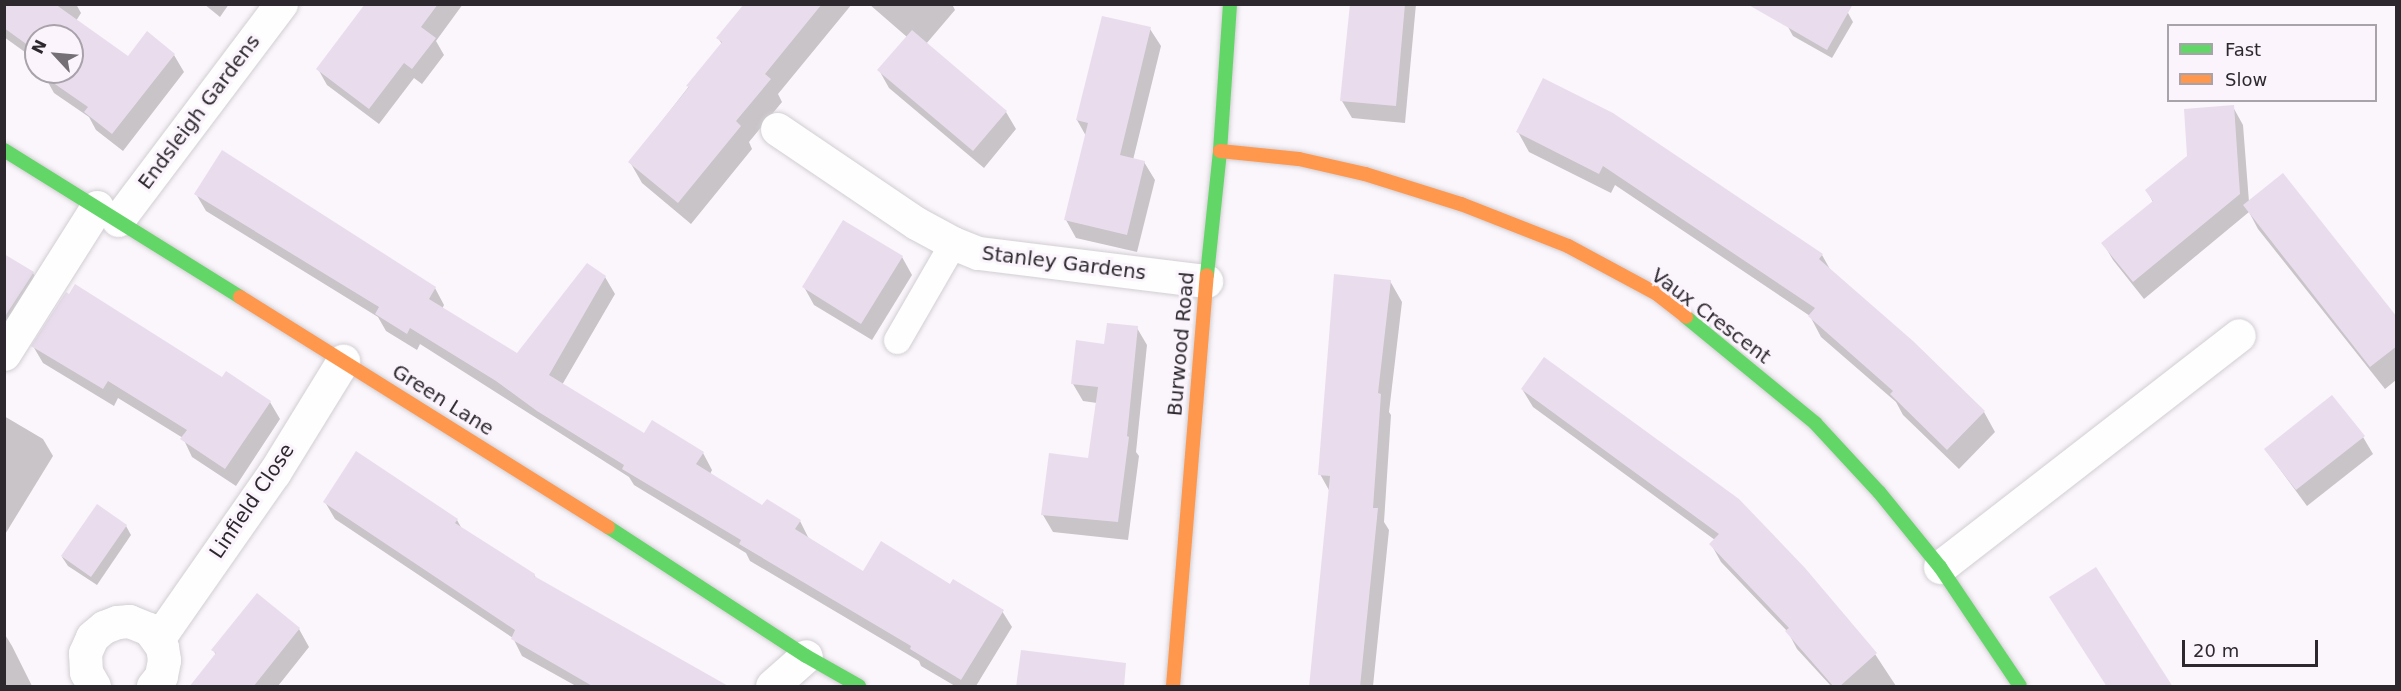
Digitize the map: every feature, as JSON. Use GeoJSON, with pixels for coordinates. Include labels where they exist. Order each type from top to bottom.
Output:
{"type":"FeatureCollection","features":[{"type":"Feature","properties":{"kind":"street","name":"Endsleigh Gardens"},"geometry":{"type":"LineString","coordinates":[[4,354],[107,214],[281,4]]}},
{"type":"Feature","properties":{"kind":"street","name":"Burwood Road"},"geometry":{"type":"LineString","coordinates":[[1173,687],[1206,280],[1220,151],[1230,4]]}},
{"type":"Feature","properties":{"kind":"street","name":"Stanley Gardens"},"geometry":{"type":"LineString","coordinates":[[777,129],[916,223],[953,243],[978,253],[1206,280]]}},
{"type":"Feature","properties":{"kind":"street","name":"Green Lane"},"geometry":{"type":"LineString","coordinates":[[4,150],[600,522],[806,656],[859,687]]}},
{"type":"Feature","properties":{"kind":"street","name":"Vaux Crescent"},"geometry":{"type":"LineString","coordinates":[[1220,151],[1299,159],[1365,174],[1461,204],[1568,246],[1657,294],[1815,423],[1879,492],[1940,567],[2020,687]]}},
{"type":"Feature","properties":{"kind":"street"},"geometry":{"type":"LineString","coordinates":[[1940,567],[2239,335]]}},
{"type":"Feature","properties":{"kind":"street","name":"Linfield Close"},"geometry":{"type":"LineString","coordinates":[[158,639],[274,473],[343,361]]}},
{"type":"Feature","properties":{"kind":"street"},"geometry":{"type":"LineString","coordinates":[[94,687],[86,672],[85,653],[93,637],[104,627],[117,622],[129,621],[142,625],[158,639],[164,660],[161,676],[153,687]]}},
{"type":"Feature","properties":{"kind":"street"},"geometry":{"type":"LineString","coordinates":[[771,687],[806,656]]}},
{"type":"Feature","properties":{"kind":"lane"},"geometry":{"type":"LineString","coordinates":[[897,340],[953,243]]}},
{"type":"Feature","properties":{"kind":"building"},"geometry":{"type":"Polygon","coordinates":[[[4,4],[55,4],[83,24],[24,24],[24,42],[4,28],[4,4]]]}},
{"type":"Feature","properties":{"kind":"building"},"geometry":{"type":"Polygon","coordinates":[[[365,4],[438,4],[421,27],[436,38],[412,69],[404,63],[369,109],[316,69],[365,4]]]}},
{"type":"Feature","properties":{"kind":"building"},"geometry":{"type":"Polygon","coordinates":[[[744,4],[822,4],[765,74],[771,79],[736,121],[741,126],[678,203],[628,162],[689,87],[686,86],[722,42],[716,38],[744,4]]]}},
{"type":"Feature","properties":{"kind":"building"},"geometry":{"type":"Polygon","coordinates":[[[1350,4],[1405,4],[1396,106],[1340,101],[1350,4]]]}},
{"type":"Feature","properties":{"kind":"building"},"geometry":{"type":"Polygon","coordinates":[[[1747,4],[1853,4],[1827,50],[1747,4]]]}},
{"type":"Feature","properties":{"kind":"building"},"geometry":{"type":"Polygon","coordinates":[[[1102,16],[1151,27],[1120,155],[1145,161],[1127,235],[1064,220],[1088,123],[1076,120],[1102,16]]]}},
{"type":"Feature","properties":{"kind":"building"},"geometry":{"type":"Polygon","coordinates":[[[84,25],[128,56],[147,31],[175,54],[112,134],[84,112],[88,107],[55,84],[84,84],[84,25]]]}},
{"type":"Feature","properties":{"kind":"building"},"geometry":{"type":"Polygon","coordinates":[[[912,30],[1007,111],[973,151],[877,70],[912,30]]]}},
{"type":"Feature","properties":{"kind":"building"},"geometry":{"type":"Polygon","coordinates":[[[1543,78],[1613,113],[1823,254],[1819,259],[1913,341],[1985,411],[1947,450],[1890,394],[1893,391],[1808,316],[1815,308],[1603,166],[1599,174],[1516,132],[1543,78]]]}},
{"type":"Feature","properties":{"kind":"building"},"geometry":{"type":"Polygon","coordinates":[[[2234,105],[2240,194],[2133,282],[2101,243],[2153,201],[2145,190],[2187,156],[2184,109],[2234,105]]]}},
{"type":"Feature","properties":{"kind":"building"},"geometry":{"type":"Polygon","coordinates":[[[222,150],[436,287],[429,299],[517,353],[587,263],[606,276],[549,375],[644,433],[652,420],[704,452],[696,464],[762,505],[767,499],[801,520],[795,529],[863,571],[881,541],[950,584],[953,579],[1004,610],[961,680],[910,649],[911,646],[739,544],[741,540],[622,469],[624,465],[537,411],[496,381],[410,328],[407,334],[375,314],[379,307],[194,194],[222,150]]]}},
{"type":"Feature","properties":{"kind":"building"},"geometry":{"type":"Polygon","coordinates":[[[2283,173],[2397,317],[2397,346],[2370,367],[2243,205],[2283,173]]]}},
{"type":"Feature","properties":{"kind":"building"},"geometry":{"type":"Polygon","coordinates":[[[843,220],[903,256],[861,324],[802,287],[843,220]]]}},
{"type":"Feature","properties":{"kind":"building"},"geometry":{"type":"Polygon","coordinates":[[[4,254],[34,272],[4,318],[4,254]]]}},
{"type":"Feature","properties":{"kind":"building"},"geometry":{"type":"Polygon","coordinates":[[[1334,274],[1391,280],[1378,393],[1381,394],[1373,508],[1378,508],[1360,687],[1309,687],[1330,476],[1318,475],[1334,274]]]}},
{"type":"Feature","properties":{"kind":"building"},"geometry":{"type":"Polygon","coordinates":[[[75,284],[222,377],[226,371],[271,401],[225,469],[180,439],[187,430],[108,381],[103,389],[31,346],[66,292],[69,294],[75,284]]]}},
{"type":"Feature","properties":{"kind":"building"},"geometry":{"type":"Polygon","coordinates":[[[1107,323],[1138,326],[1127,436],[1129,437],[1118,522],[1041,515],[1049,453],[1088,458],[1098,387],[1071,384],[1076,340],[1104,344],[1107,323]]]}},
{"type":"Feature","properties":{"kind":"building"},"geometry":{"type":"Polygon","coordinates":[[[1544,357],[1739,499],[1805,568],[1877,653],[1839,687],[1834,687],[1785,631],[1789,628],[1709,544],[1719,534],[1521,389],[1544,357]]]}},
{"type":"Feature","properties":{"kind":"building"},"geometry":{"type":"Polygon","coordinates":[[[2332,395],[2365,436],[2296,490],[2264,449],[2332,395]]]}},
{"type":"Feature","properties":{"kind":"building"},"geometry":{"type":"Polygon","coordinates":[[[356,451],[458,519],[455,523],[535,574],[534,576],[730,687],[594,687],[511,639],[515,630],[323,502],[356,451]]]}},
{"type":"Feature","properties":{"kind":"building"},"geometry":{"type":"Polygon","coordinates":[[[97,504],[127,525],[91,577],[61,556],[97,504]]]}},
{"type":"Feature","properties":{"kind":"building"},"geometry":{"type":"Polygon","coordinates":[[[2096,567],[2173,687],[2107,687],[2049,597],[2096,567]]]}},
{"type":"Feature","properties":{"kind":"building"},"geometry":{"type":"Polygon","coordinates":[[[257,593],[300,628],[253,687],[189,687],[216,653],[211,650],[257,593]]]}},
{"type":"Feature","properties":{"kind":"building"},"geometry":{"type":"Polygon","coordinates":[[[1021,650],[1126,663],[1124,687],[1016,687],[1021,650]]]}},
{"type":"Feature","properties":{"kind":"traffic: fast"},"geometry":{"type":"LineString","coordinates":[[1207,275],[1220,151],[1230,4]]}},
{"type":"Feature","properties":{"kind":"traffic: fast"},"geometry":{"type":"LineString","coordinates":[[4,150],[240,297]]}},
{"type":"Feature","properties":{"kind":"traffic: fast"},"geometry":{"type":"LineString","coordinates":[[1686,317],[1815,423],[1879,492],[1940,567],[2020,686]]}},
{"type":"Feature","properties":{"kind":"traffic: fast"},"geometry":{"type":"LineString","coordinates":[[608,527],[806,656],[859,686]]}},
{"type":"Feature","properties":{"kind":"traffic: slow"},"geometry":{"type":"LineString","coordinates":[[1220,151],[1299,159],[1365,174],[1461,204],[1568,246],[1657,294],[1686,317]]}},
{"type":"Feature","properties":{"kind":"traffic: slow"},"geometry":{"type":"LineString","coordinates":[[1173,686],[1207,275]]}},
{"type":"Feature","properties":{"kind":"traffic: slow"},"geometry":{"type":"LineString","coordinates":[[240,297],[608,527]]}}]}
